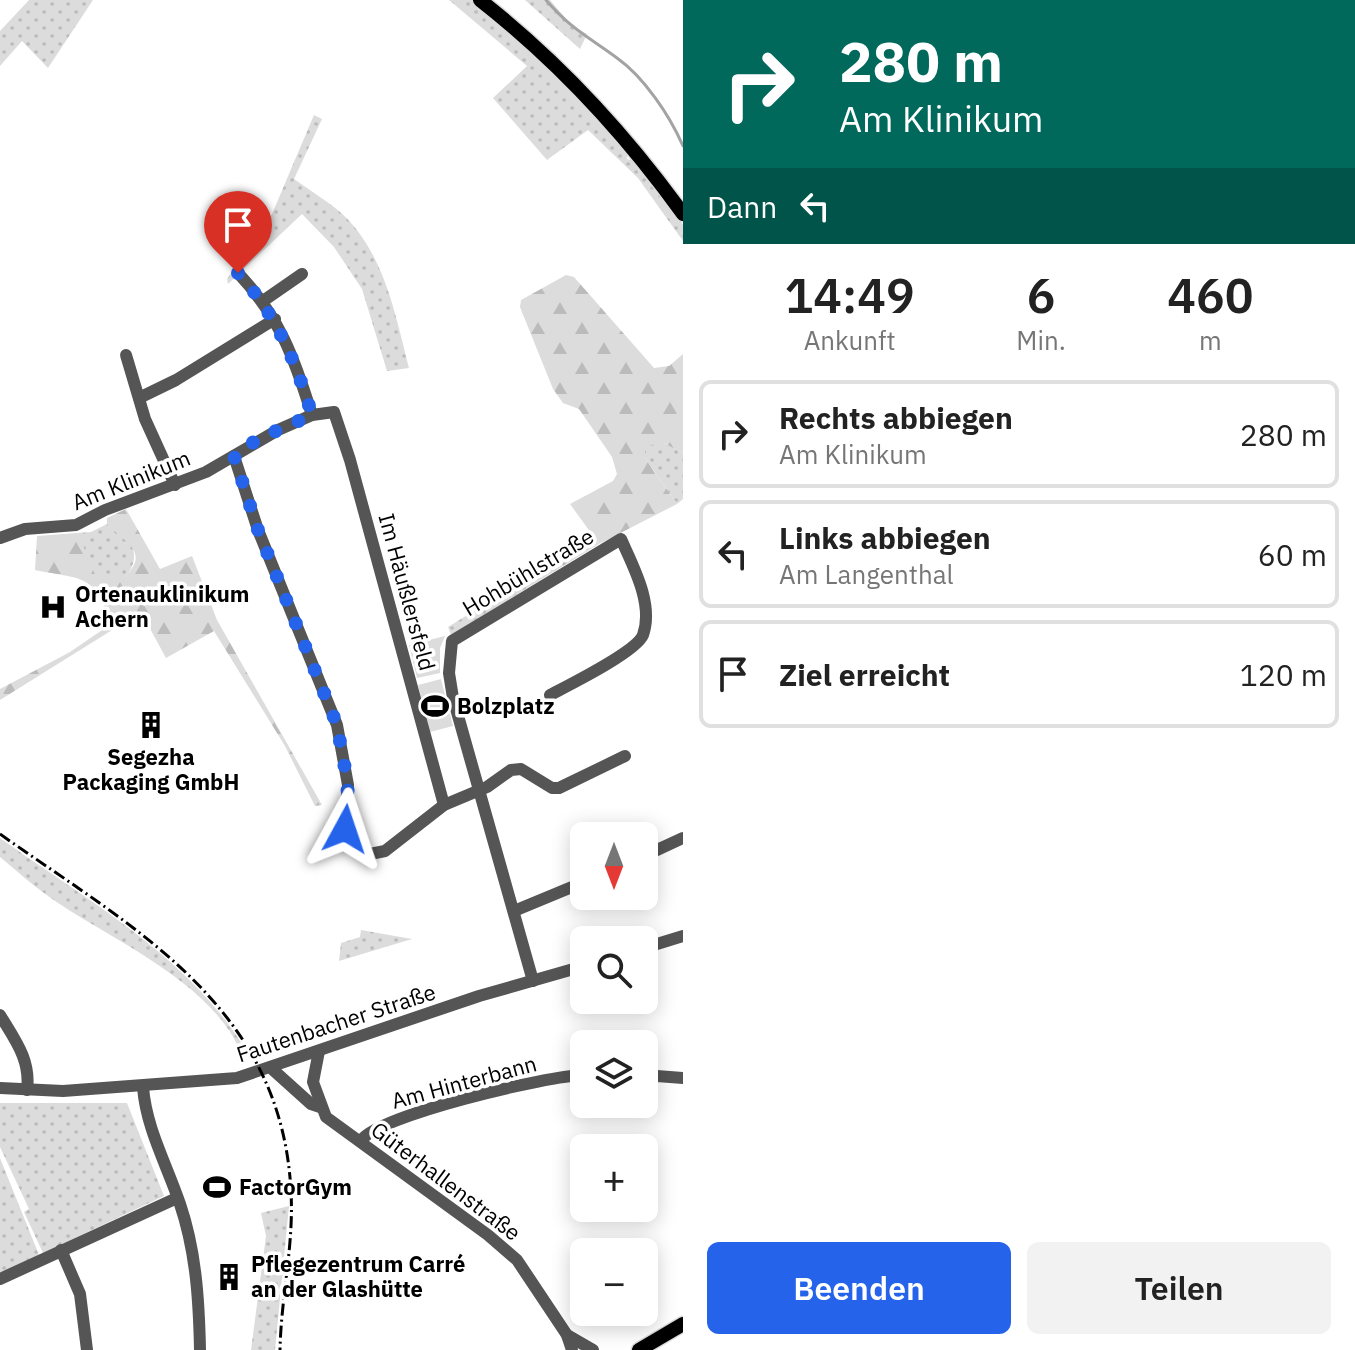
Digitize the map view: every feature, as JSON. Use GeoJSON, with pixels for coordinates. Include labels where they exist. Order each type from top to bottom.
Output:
{"type":"FeatureCollection","features":[{"type":"Feature","properties":{"kind":"main road"},"geometry":{"type":"LineString","coordinates":[[480,0],[536,45],[600,108],[683,214]]}},
{"type":"Feature","properties":{"kind":"main road"},"geometry":{"type":"LineString","coordinates":[[638,1350],[683,1324]]}},
{"type":"Feature","properties":{"kind":"street"},"geometry":{"type":"LineString","coordinates":[[238,273],[275,319],[295,360],[312,415]]}},
{"type":"Feature","properties":{"kind":"street"},"geometry":{"type":"LineString","coordinates":[[263,301],[302,274]]}},
{"type":"Feature","properties":{"kind":"street"},"geometry":{"type":"LineString","coordinates":[[139,398],[176,380],[275,319]]}},
{"type":"Feature","properties":{"kind":"street"},"geometry":{"type":"LineString","coordinates":[[126,355],[139,398],[175,485]]}},
{"type":"Feature","properties":{"kind":"street","name":"Im Häußlersfeld"},"geometry":{"type":"LineString","coordinates":[[312,415],[334,412],[339,422],[444,805]]}},
{"type":"Feature","properties":{"kind":"street","name":"Am Klinikum"},"geometry":{"type":"LineString","coordinates":[[0,538],[25,529],[76,525],[105,510],[175,485],[234,456],[258,439],[312,415]]}},
{"type":"Feature","properties":{"kind":"street"},"geometry":{"type":"LineString","coordinates":[[234,456],[258,530],[337,725],[348,785],[345,829],[351,843],[370,854],[385,851],[444,805],[476,789],[487,787],[503,773],[521,769],[552,788],[559,788],[625,756]]}},
{"type":"Feature","properties":{"kind":"street","name":"Hohbühlstraße"},"geometry":{"type":"LineString","coordinates":[[533,981],[476,789],[451,685],[452,641],[621,539],[641,584],[645,625],[642,639],[600,669],[550,695]]}},
{"type":"Feature","properties":{"kind":"street"},"geometry":{"type":"LineString","coordinates":[[658,850],[683,838]]}},
{"type":"Feature","properties":{"kind":"street"},"geometry":{"type":"LineString","coordinates":[[514,911],[570,888]]}},
{"type":"Feature","properties":{"kind":"street"},"geometry":{"type":"LineString","coordinates":[[658,944],[683,936]]}},
{"type":"Feature","properties":{"kind":"street","name":"Fautenbacher Straße"},"geometry":{"type":"LineString","coordinates":[[0,1088],[143,1087],[223,1081],[570,970]]}},
{"type":"Feature","properties":{"kind":"street"},"geometry":{"type":"LineString","coordinates":[[0,1015],[25,1057],[30,1072],[27,1090]]}},
{"type":"Feature","properties":{"kind":"street"},"geometry":{"type":"LineString","coordinates":[[319,1051],[313,1082],[320,1107]]}},
{"type":"Feature","properties":{"kind":"street","name":"Güterhallenstraße"},"geometry":{"type":"LineString","coordinates":[[271,1068],[311,1104],[320,1107],[326,1117],[517,1260],[567,1335],[572,1350]]}},
{"type":"Feature","properties":{"kind":"street"},"geometry":{"type":"LineString","coordinates":[[658,1076],[683,1078]]}},
{"type":"Feature","properties":{"kind":"street","name":"Am Hinterbann"},"geometry":{"type":"LineString","coordinates":[[361,1141],[370,1129],[421,1112],[481,1095],[570,1078]]}},
{"type":"Feature","properties":{"kind":"street"},"geometry":{"type":"LineString","coordinates":[[143,1087],[145,1110],[177,1198],[193,1255],[200,1350]]}},
{"type":"Feature","properties":{"kind":"street"},"geometry":{"type":"LineString","coordinates":[[0,1279],[177,1198]]}},
{"type":"Feature","properties":{"kind":"street"},"geometry":{"type":"LineString","coordinates":[[61,1250],[80,1294],[87,1350]]}},
{"type":"Feature","properties":{"kind":"street","name":"Güterhallenstraße"},"geometry":{"type":"LineString","coordinates":[[567,1335],[589,1349]]}},
{"type":"Feature","properties":{"kind":"green space"},"geometry":{"type":"Polygon","coordinates":[[[29,0],[93,0],[48,68],[22,41],[0,66],[0,31],[29,0]]]}},
{"type":"Feature","properties":{"kind":"green space"},"geometry":{"type":"Polygon","coordinates":[[[449,0],[471,0],[542,57],[627,152],[627,159],[639,162],[683,225],[683,241],[638,178],[588,130],[547,160],[493,98],[527,66],[449,0]]]}},
{"type":"Feature","properties":{"kind":"green space"},"geometry":{"type":"Polygon","coordinates":[[[525,0],[550,0],[573,27],[587,34],[580,49],[525,0]]]}},
{"type":"Feature","properties":{"kind":"green space"},"geometry":{"type":"Polygon","coordinates":[[[314,115],[322,119],[294,179],[340,212],[367,245],[386,284],[409,368],[387,371],[362,289],[334,247],[302,214],[228,284],[227,279],[272,214],[314,115]]]}},
{"type":"Feature","properties":{"kind":"green space"},"geometry":{"type":"Polygon","coordinates":[[[566,275],[574,277],[654,368],[669,366],[683,354],[683,453],[663,443],[645,446],[645,458],[677,504],[599,544],[570,504],[613,481],[617,474],[612,457],[579,409],[563,403],[553,389],[520,307],[521,300],[566,275]]]}},
{"type":"Feature","properties":{"kind":"green space"},"geometry":{"type":"Polygon","coordinates":[[[663,443],[683,453],[683,499],[677,504],[645,458],[645,446],[663,443]]]}},
{"type":"Feature","properties":{"kind":"green space"},"geometry":{"type":"Polygon","coordinates":[[[126,509],[160,569],[192,556],[217,620],[322,805],[315,806],[285,746],[214,631],[166,658],[141,612],[0,700],[0,689],[70,652],[111,624],[99,595],[85,582],[35,570],[37,536],[77,533],[98,578],[124,577],[132,568],[135,554],[107,524],[107,518],[126,509]]]}},
{"type":"Feature","properties":{"kind":"green space"},"geometry":{"type":"Polygon","coordinates":[[[107,524],[129,541],[134,552],[134,560],[127,574],[114,582],[93,574],[77,533],[91,532],[107,524]]]}},
{"type":"Feature","properties":{"kind":"green space"},"geometry":{"type":"Polygon","coordinates":[[[594,537],[599,544],[451,635],[448,627],[594,537]]]}},
{"type":"Feature","properties":{"kind":"green space"},"geometry":{"type":"Polygon","coordinates":[[[445,636],[440,648],[440,673],[417,678],[409,645],[445,636]]]}},
{"type":"Feature","properties":{"kind":"green space","name":"Bolzplatz"},"geometry":{"type":"Polygon","coordinates":[[[441,679],[453,726],[430,732],[418,685],[441,679]]]}},
{"type":"Feature","properties":{"kind":"green space"},"geometry":{"type":"Polygon","coordinates":[[[0,838],[99,906],[163,955],[219,1012],[242,1044],[238,1046],[223,1022],[179,980],[48,896],[0,857],[0,838]]]}},
{"type":"Feature","properties":{"kind":"green space"},"geometry":{"type":"Polygon","coordinates":[[[361,930],[412,939],[339,961],[341,943],[360,937],[361,930]]]}},
{"type":"Feature","properties":{"kind":"green space"},"geometry":{"type":"Polygon","coordinates":[[[0,1103],[127,1103],[164,1196],[43,1253],[24,1212],[29,1209],[0,1147],[0,1103]]]}},
{"type":"Feature","properties":{"kind":"green space"},"geometry":{"type":"Polygon","coordinates":[[[0,1158],[39,1255],[0,1273],[0,1158]]]}},
{"type":"Feature","properties":{"kind":"green space"},"geometry":{"type":"Polygon","coordinates":[[[289,1206],[275,1350],[251,1350],[266,1236],[261,1213],[289,1206]]]}},
{"type":"Feature","properties":{"kind":"waterway"},"geometry":{"type":"LineString","coordinates":[[546,0],[572,25],[637,76],[664,110],[683,146]]}},
{"type":"Feature","properties":{"kind":"railway"},"geometry":{"type":"LineString","coordinates":[[0,834],[149,940],[192,979],[230,1022],[261,1071],[281,1127],[291,1192],[291,1232],[280,1350]]}},
{"type":"Feature","properties":{"kind":"place","name":"Ortenauklinikum Achern"},"geometry":{"type":"Point","coordinates":[53,607]}},
{"type":"Feature","properties":{"kind":"place","name":"Bolzplatz"},"geometry":{"type":"Point","coordinates":[435,706]}},
{"type":"Feature","properties":{"kind":"place","name":"Segezha Packaging GmbH"},"geometry":{"type":"Point","coordinates":[151,725]}},
{"type":"Feature","properties":{"kind":"place","name":"FactorGym"},"geometry":{"type":"Point","coordinates":[217,1187]}},
{"type":"Feature","properties":{"kind":"place","name":"Pflegezentrum Carré an der Glashütte"},"geometry":{"type":"Point","coordinates":[229,1277]}},
{"type":"Feature","properties":{"kind":"route"},"geometry":{"type":"LineString","coordinates":[[238,273],[263,301],[286,339],[312,415],[258,439],[234,456],[258,530],[337,725],[348,785],[345,829]]}}]}
